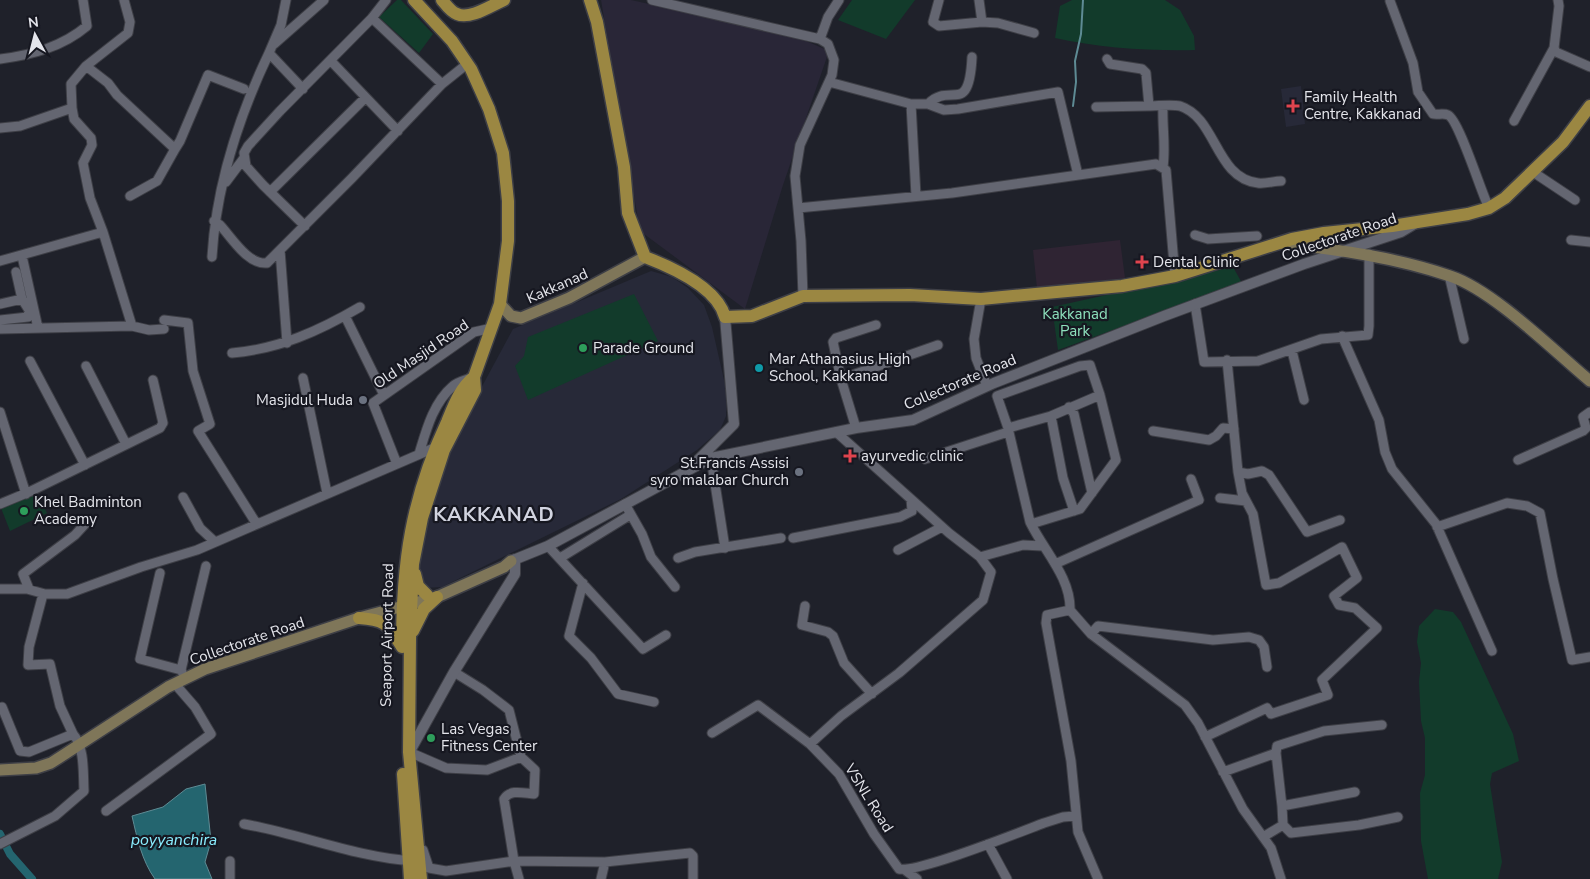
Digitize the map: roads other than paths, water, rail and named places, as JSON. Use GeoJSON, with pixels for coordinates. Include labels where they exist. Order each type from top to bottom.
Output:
{"type":"FeatureCollection","features":[{"type":"Feature","properties":{"kind":"main road","name":"Seaport Airport Road"},"geometry":{"type":"LineString","coordinates":[[407,602],[424,509],[444,450],[475,390],[474,377],[500,304],[508,241],[508,201],[503,153],[489,109],[467,64],[452,41],[414,0]]}},
{"type":"Feature","properties":{"kind":"main road"},"geometry":{"type":"LineString","coordinates":[[442,0],[452,11],[461,15],[473,13],[504,0]]}},
{"type":"Feature","properties":{"kind":"main road"},"geometry":{"type":"LineString","coordinates":[[590,0],[597,22],[624,168],[628,212],[645,257],[674,268],[701,285],[722,309],[725,317],[752,316],[803,296],[902,295],[981,299],[1122,286],[1175,276],[1257,238],[1276,243],[1369,254],[1449,275],[1498,305],[1590,381]]}},
{"type":"Feature","properties":{"kind":"main road"},"geometry":{"type":"LineString","coordinates":[[1276,243],[1324,233],[1468,214],[1489,208],[1505,198],[1563,142],[1590,106]]}},
{"type":"Feature","properties":{"kind":"main road","name":"Kakkanad"},"geometry":{"type":"LineString","coordinates":[[500,304],[512,316],[520,318],[601,282],[645,257]]}},
{"type":"Feature","properties":{"kind":"main road","name":"Seaport Airport Road"},"geometry":{"type":"LineString","coordinates":[[421,879],[414,861],[402,764],[407,602],[406,554],[412,520],[434,448],[465,384],[474,377]]}},
{"type":"Feature","properties":{"kind":"main road","name":"Collectorate Road"},"geometry":{"type":"LineString","coordinates":[[0,770],[36,768],[51,764],[133,708],[206,669],[407,602],[432,596],[502,563],[514,561]]}},
{"type":"Feature","properties":{"kind":"main road"},"geometry":{"type":"LineString","coordinates":[[359,618],[379,620],[406,643],[432,596],[418,586],[413,564]]}},
{"type":"Feature","properties":{"kind":"main road","name":"Seaport Airport Road"},"geometry":{"type":"LineString","coordinates":[[406,643],[409,752],[416,828],[414,861],[410,879]]}},
{"type":"Feature","properties":{"kind":"street"},"geometry":{"type":"LineString","coordinates":[[0,58],[49,49],[78,33],[87,26],[83,0]]}},
{"type":"Feature","properties":{"kind":"street"},"geometry":{"type":"LineString","coordinates":[[124,0],[130,22],[128,33],[86,66],[72,84],[72,108],[74,119],[91,138],[92,145],[83,163],[90,198],[104,232],[132,326]]}},
{"type":"Feature","properties":{"kind":"street"},"geometry":{"type":"LineString","coordinates":[[212,257],[214,222],[241,124],[281,25],[286,0]]}},
{"type":"Feature","properties":{"kind":"street"},"geometry":{"type":"LineString","coordinates":[[224,184],[244,158],[248,146],[372,18],[386,0]]}},
{"type":"Feature","properties":{"kind":"street"},"geometry":{"type":"LineString","coordinates":[[652,0],[820,39],[828,44],[834,60],[829,82],[800,145],[795,176],[803,296]]}},
{"type":"Feature","properties":{"kind":"street"},"geometry":{"type":"LineString","coordinates":[[820,39],[828,17],[839,0]]}},
{"type":"Feature","properties":{"kind":"street"},"geometry":{"type":"LineString","coordinates":[[939,0],[933,22],[939,26],[982,22],[998,23],[1034,33]]}},
{"type":"Feature","properties":{"kind":"street"},"geometry":{"type":"LineString","coordinates":[[979,0],[982,22]]}},
{"type":"Feature","properties":{"kind":"street"},"geometry":{"type":"LineString","coordinates":[[1514,121],[1554,48],[1560,6],[1558,0]]}},
{"type":"Feature","properties":{"kind":"street"},"geometry":{"type":"LineString","coordinates":[[270,49],[327,1]]}},
{"type":"Feature","properties":{"kind":"street"},"geometry":{"type":"LineString","coordinates":[[1390,1],[1413,63],[1415,81],[1421,97],[1433,114],[1446,114],[1451,117],[1462,138],[1479,188],[1489,208]]}},
{"type":"Feature","properties":{"kind":"street"},"geometry":{"type":"LineString","coordinates":[[372,18],[442,84]]}},
{"type":"Feature","properties":{"kind":"street"},"geometry":{"type":"LineString","coordinates":[[1554,48],[1556,52],[1590,67]]}},
{"type":"Feature","properties":{"kind":"street"},"geometry":{"type":"LineString","coordinates":[[270,49],[303,89]]}},
{"type":"Feature","properties":{"kind":"street"},"geometry":{"type":"LineString","coordinates":[[928,104],[933,99],[956,96],[964,92],[969,85],[972,57]]}},
{"type":"Feature","properties":{"kind":"street"},"geometry":{"type":"LineString","coordinates":[[1107,59],[1110,64],[1142,69],[1146,73],[1149,106]]}},
{"type":"Feature","properties":{"kind":"street"},"geometry":{"type":"LineString","coordinates":[[331,61],[398,131]]}},
{"type":"Feature","properties":{"kind":"street"},"geometry":{"type":"LineString","coordinates":[[214,222],[220,224],[251,259],[259,264],[268,263],[442,84],[467,64]]}},
{"type":"Feature","properties":{"kind":"street"},"geometry":{"type":"LineString","coordinates":[[86,66],[108,82],[118,95],[174,149]]}},
{"type":"Feature","properties":{"kind":"street"},"geometry":{"type":"LineString","coordinates":[[130,196],[157,181],[180,141],[208,75],[244,89]]}},
{"type":"Feature","properties":{"kind":"street"},"geometry":{"type":"LineString","coordinates":[[829,82],[911,104],[928,104],[944,110],[1058,92],[1078,175]]}},
{"type":"Feature","properties":{"kind":"street"},"geometry":{"type":"LineString","coordinates":[[270,192],[365,98]]}},
{"type":"Feature","properties":{"kind":"street"},"geometry":{"type":"LineString","coordinates":[[911,104],[916,196]]}},
{"type":"Feature","properties":{"kind":"street"},"geometry":{"type":"LineString","coordinates":[[1163,106],[1164,167],[1175,276]]}},
{"type":"Feature","properties":{"kind":"street"},"geometry":{"type":"LineString","coordinates":[[1096,107],[1179,106],[1191,112],[1206,129],[1219,153],[1234,173],[1257,183],[1281,181]]}},
{"type":"Feature","properties":{"kind":"street"},"geometry":{"type":"LineString","coordinates":[[0,128],[20,126],[72,108]]}},
{"type":"Feature","properties":{"kind":"street"},"geometry":{"type":"LineString","coordinates":[[244,158],[246,166],[305,226]]}},
{"type":"Feature","properties":{"kind":"street"},"geometry":{"type":"LineString","coordinates":[[798,208],[916,196],[1151,164],[1164,167]]}},
{"type":"Feature","properties":{"kind":"street"},"geometry":{"type":"LineString","coordinates":[[1533,172],[1575,200]]}},
{"type":"Feature","properties":{"kind":"street","name":"Collectorate Road"},"geometry":{"type":"LineString","coordinates":[[514,561],[548,546],[711,458],[856,428],[913,420],[987,386],[1195,304],[1401,232],[1417,222]]}},
{"type":"Feature","properties":{"kind":"street"},"geometry":{"type":"LineString","coordinates":[[0,261],[104,232]]}},
{"type":"Feature","properties":{"kind":"street"},"geometry":{"type":"LineString","coordinates":[[1195,235],[1208,238],[1257,238]]}},
{"type":"Feature","properties":{"kind":"street"},"geometry":{"type":"LineString","coordinates":[[1571,240],[1590,242]]}},
{"type":"Feature","properties":{"kind":"street"},"geometry":{"type":"LineString","coordinates":[[280,250],[287,343]]}},
{"type":"Feature","properties":{"kind":"street"},"geometry":{"type":"LineString","coordinates":[[1195,304],[1204,362],[1227,360],[1258,361],[1321,340],[1342,336],[1368,335],[1369,254]]}},
{"type":"Feature","properties":{"kind":"street"},"geometry":{"type":"LineString","coordinates":[[22,256],[38,328]]}},
{"type":"Feature","properties":{"kind":"street"},"geometry":{"type":"LineString","coordinates":[[0,320],[28,317],[29,310],[22,299],[16,272]]}},
{"type":"Feature","properties":{"kind":"street"},"geometry":{"type":"LineString","coordinates":[[1449,275],[1464,339]]}},
{"type":"Feature","properties":{"kind":"street"},"geometry":{"type":"LineString","coordinates":[[0,304],[22,299]]}},
{"type":"Feature","properties":{"kind":"street"},"geometry":{"type":"LineString","coordinates":[[981,299],[974,339],[976,358],[987,386]]}},
{"type":"Feature","properties":{"kind":"street"},"geometry":{"type":"LineString","coordinates":[[232,353],[261,350],[287,343],[330,325],[360,307]]}},
{"type":"Feature","properties":{"kind":"street"},"geometry":{"type":"LineString","coordinates":[[345,316],[384,395]]}},
{"type":"Feature","properties":{"kind":"street"},"geometry":{"type":"LineString","coordinates":[[688,469],[734,424],[725,317]]}},
{"type":"Feature","properties":{"kind":"street"},"geometry":{"type":"LineString","coordinates":[[0,329],[132,326],[149,330],[164,324],[188,323],[193,371],[210,424],[198,431],[256,523]]}},
{"type":"Feature","properties":{"kind":"street"},"geometry":{"type":"LineString","coordinates":[[856,428],[841,379],[833,342],[836,338],[876,325]]}},
{"type":"Feature","properties":{"kind":"street","name":"Old Masjid Road"},"geometry":{"type":"LineString","coordinates":[[397,464],[372,406],[373,402],[474,332],[492,328]]}},
{"type":"Feature","properties":{"kind":"street"},"geometry":{"type":"LineString","coordinates":[[1342,336],[1379,420],[1385,452],[1392,469],[1437,527],[1492,651]]}},
{"type":"Feature","properties":{"kind":"street"},"geometry":{"type":"LineString","coordinates":[[841,379],[938,345]]}},
{"type":"Feature","properties":{"kind":"street"},"geometry":{"type":"LineString","coordinates":[[1292,350],[1304,400]]}},
{"type":"Feature","properties":{"kind":"street"},"geometry":{"type":"LineString","coordinates":[[1205,736],[1267,708],[1271,714],[1328,695],[1322,680],[1377,628],[1355,608],[1339,605],[1334,596],[1357,578],[1342,547],[1279,583],[1266,585],[1253,514],[1242,493],[1238,472],[1227,360]]}},
{"type":"Feature","properties":{"kind":"street"},"geometry":{"type":"LineString","coordinates":[[30,361],[85,465]]}},
{"type":"Feature","properties":{"kind":"street"},"geometry":{"type":"LineString","coordinates":[[1032,524],[1080,509],[1116,460],[1092,366],[1086,364],[997,396],[1008,430],[1024,503],[1032,524],[1042,546],[1055,564],[1070,599],[1070,610],[1091,634],[1185,705],[1205,736],[1247,816],[1270,848],[1281,879]]}},
{"type":"Feature","properties":{"kind":"street"},"geometry":{"type":"LineString","coordinates":[[86,366],[126,444]]}},
{"type":"Feature","properties":{"kind":"street"},"geometry":{"type":"LineString","coordinates":[[419,454],[433,414],[445,394],[454,385],[474,377]]}},
{"type":"Feature","properties":{"kind":"street"},"geometry":{"type":"LineString","coordinates":[[304,378],[327,493]]}},
{"type":"Feature","properties":{"kind":"street"},"geometry":{"type":"LineString","coordinates":[[0,504],[26,494],[160,428],[164,423],[153,380]]}},
{"type":"Feature","properties":{"kind":"street"},"geometry":{"type":"LineString","coordinates":[[925,460],[1051,416],[1100,395]]}},
{"type":"Feature","properties":{"kind":"street"},"geometry":{"type":"LineString","coordinates":[[1069,407],[1074,414],[1092,492]]}},
{"type":"Feature","properties":{"kind":"street"},"geometry":{"type":"LineString","coordinates":[[1518,460],[1583,431],[1586,428],[1582,417],[1590,412]]}},
{"type":"Feature","properties":{"kind":"street"},"geometry":{"type":"LineString","coordinates":[[1051,416],[1063,478],[1074,511]]}},
{"type":"Feature","properties":{"kind":"street"},"geometry":{"type":"LineString","coordinates":[[1,418],[26,494]]}},
{"type":"Feature","properties":{"kind":"street"},"geometry":{"type":"LineString","coordinates":[[1154,431],[1210,440],[1223,428],[1234,429]]}},
{"type":"Feature","properties":{"kind":"street"},"geometry":{"type":"LineString","coordinates":[[810,744],[841,716],[899,673],[983,600],[991,572],[980,557],[942,527],[836,432]]}},
{"type":"Feature","properties":{"kind":"street"},"geometry":{"type":"LineString","coordinates":[[0,589],[29,589],[43,594],[66,594],[215,542],[434,448]]}},
{"type":"Feature","properties":{"kind":"street"},"geometry":{"type":"LineString","coordinates":[[711,458],[725,548]]}},
{"type":"Feature","properties":{"kind":"street"},"geometry":{"type":"LineString","coordinates":[[1238,472],[1248,474],[1262,470],[1268,475],[1306,532],[1340,520]]}},
{"type":"Feature","properties":{"kind":"street"},"geometry":{"type":"LineString","coordinates":[[1055,564],[1199,500],[1191,479]]}},
{"type":"Feature","properties":{"kind":"street"},"geometry":{"type":"LineString","coordinates":[[183,496],[200,528],[215,542]]}},
{"type":"Feature","properties":{"kind":"street"},"geometry":{"type":"LineString","coordinates":[[1220,498],[1246,501]]}},
{"type":"Feature","properties":{"kind":"street"},"geometry":{"type":"LineString","coordinates":[[793,538],[817,535],[900,516],[912,511],[912,499]]}},
{"type":"Feature","properties":{"kind":"street"},"geometry":{"type":"LineString","coordinates":[[625,504],[642,534],[651,557],[675,587]]}},
{"type":"Feature","properties":{"kind":"street"},"geometry":{"type":"LineString","coordinates":[[1437,527],[1507,504],[1527,506],[1540,513],[1552,579],[1572,660],[1590,657]]}},
{"type":"Feature","properties":{"kind":"street"},"geometry":{"type":"LineString","coordinates":[[560,558],[630,515]]}},
{"type":"Feature","properties":{"kind":"street"},"geometry":{"type":"LineString","coordinates":[[29,589],[23,574],[75,535],[87,522]]}},
{"type":"Feature","properties":{"kind":"street"},"geometry":{"type":"LineString","coordinates":[[898,550],[942,527]]}},
{"type":"Feature","properties":{"kind":"street"},"geometry":{"type":"LineString","coordinates":[[678,558],[687,554],[781,538]]}},
{"type":"Feature","properties":{"kind":"street"},"geometry":{"type":"LineString","coordinates":[[980,557],[1023,545],[1042,546]]}},
{"type":"Feature","properties":{"kind":"street"},"geometry":{"type":"LineString","coordinates":[[548,546],[583,582],[643,650],[666,634]]}},
{"type":"Feature","properties":{"kind":"street"},"geometry":{"type":"LineString","coordinates":[[514,561],[515,574],[454,672],[409,752],[446,768],[454,769],[487,770],[521,757]]}},
{"type":"Feature","properties":{"kind":"street"},"geometry":{"type":"LineString","coordinates":[[160,573],[140,659],[181,671],[206,566]]}},
{"type":"Feature","properties":{"kind":"street"},"geometry":{"type":"LineString","coordinates":[[583,582],[569,636],[591,658],[618,694],[654,702]]}},
{"type":"Feature","properties":{"kind":"street"},"geometry":{"type":"LineString","coordinates":[[0,844],[16,838],[55,816],[84,791],[80,746],[60,706],[50,664],[28,665],[29,648],[43,594]]}},
{"type":"Feature","properties":{"kind":"street"},"geometry":{"type":"LineString","coordinates":[[804,606],[802,625],[828,632],[832,636],[844,664],[872,694]]}},
{"type":"Feature","properties":{"kind":"street"},"geometry":{"type":"LineString","coordinates":[[1070,610],[1047,615],[1046,623],[1072,761],[1075,816],[1078,832],[1098,879]]}},
{"type":"Feature","properties":{"kind":"street"},"geometry":{"type":"LineString","coordinates":[[1091,634],[1098,626],[1213,640],[1249,637],[1259,640],[1264,647],[1267,667]]}},
{"type":"Feature","properties":{"kind":"street"},"geometry":{"type":"LineString","coordinates":[[454,672],[483,690],[509,710],[521,757],[533,766],[536,776],[534,794],[513,792],[504,799],[514,861],[519,879]]}},
{"type":"Feature","properties":{"kind":"street"},"geometry":{"type":"LineString","coordinates":[[106,811],[211,734],[194,707],[175,684]]}},
{"type":"Feature","properties":{"kind":"street","name":"VSNL Road"},"geometry":{"type":"LineString","coordinates":[[712,733],[758,705],[810,744],[839,774],[894,865],[906,870],[917,879]]}},
{"type":"Feature","properties":{"kind":"street"},"geometry":{"type":"LineString","coordinates":[[2,707],[20,751],[34,751],[73,734]]}},
{"type":"Feature","properties":{"kind":"street"},"geometry":{"type":"LineString","coordinates":[[1382,725],[1324,730],[1277,746],[1276,753],[1283,825],[1291,833],[1359,825],[1398,817]]}},
{"type":"Feature","properties":{"kind":"street"},"geometry":{"type":"LineString","coordinates":[[1223,772],[1276,753]]}},
{"type":"Feature","properties":{"kind":"street"},"geometry":{"type":"LineString","coordinates":[[1282,806],[1355,792]]}},
{"type":"Feature","properties":{"kind":"street"},"geometry":{"type":"LineString","coordinates":[[906,870],[988,844],[1063,817],[1075,816]]}},
{"type":"Feature","properties":{"kind":"street"},"geometry":{"type":"LineString","coordinates":[[244,824],[277,830],[363,853],[414,861]]}},
{"type":"Feature","properties":{"kind":"street"},"geometry":{"type":"LineString","coordinates":[[1263,837],[1283,825]]}},
{"type":"Feature","properties":{"kind":"street"},"geometry":{"type":"LineString","coordinates":[[416,828],[429,868],[446,871],[514,861],[604,862],[690,853],[693,856],[693,879]]}},
{"type":"Feature","properties":{"kind":"street"},"geometry":{"type":"LineString","coordinates":[[988,844],[1007,879]]}},
{"type":"Feature","properties":{"kind":"street"},"geometry":{"type":"LineString","coordinates":[[230,860],[230,879]]}},
{"type":"Feature","properties":{"kind":"street"},"geometry":{"type":"LineString","coordinates":[[601,879],[604,862]]}},
{"type":"Feature","properties":{"kind":"water","name":"poyyanchira"},"geometry":{"type":"Polygon","coordinates":[[[205,784],[211,841],[205,862],[212,879],[155,879],[143,857],[132,816],[163,807],[186,789],[205,784]]]}},
{"type":"Feature","properties":{"kind":"waterway"},"geometry":{"type":"LineString","coordinates":[[1073,106],[1076,82],[1075,61],[1081,34],[1083,0]]}},
{"type":"Feature","properties":{"kind":"waterway"},"geometry":{"type":"LineString","coordinates":[[0,834],[10,854],[32,879]]}},
{"type":"Feature","properties":{"kind":"place","name":"Family Health Centre, Kakkanad"},"geometry":{"type":"Point","coordinates":[1293,106]}},
{"type":"Feature","properties":{"kind":"place","name":"Dental Clinic"},"geometry":{"type":"Point","coordinates":[1142,262]}},
{"type":"Feature","properties":{"kind":"place","name":"Parade Ground"},"geometry":{"type":"Point","coordinates":[583,348]}},
{"type":"Feature","properties":{"kind":"place","name":"Mar Athanasius High School, Kakkanad"},"geometry":{"type":"Point","coordinates":[759,368]}},
{"type":"Feature","properties":{"kind":"place","name":"Masjidul Huda"},"geometry":{"type":"Point","coordinates":[363,400]}},
{"type":"Feature","properties":{"kind":"place","name":"ayurvedic clinic"},"geometry":{"type":"Point","coordinates":[850,456]}},
{"type":"Feature","properties":{"kind":"place","name":"St.Francis Assisi syro malabar Church"},"geometry":{"type":"Point","coordinates":[799,472]}},
{"type":"Feature","properties":{"kind":"place","name":"Khel Badminton Academy"},"geometry":{"type":"Point","coordinates":[24,511]}},
{"type":"Feature","properties":{"kind":"place","name":"Las Vegas Fitness Center"},"geometry":{"type":"Point","coordinates":[431,738]}},
{"type":"Feature","properties":{"kind":"district","name":"KAKKANAD"},"geometry":{"type":"Point","coordinates":[494,514]}},
{"type":"Feature","properties":{"kind":"park label","name":"Kakkanad Park"},"geometry":{"type":"Point","coordinates":[1075,322]}}]}
